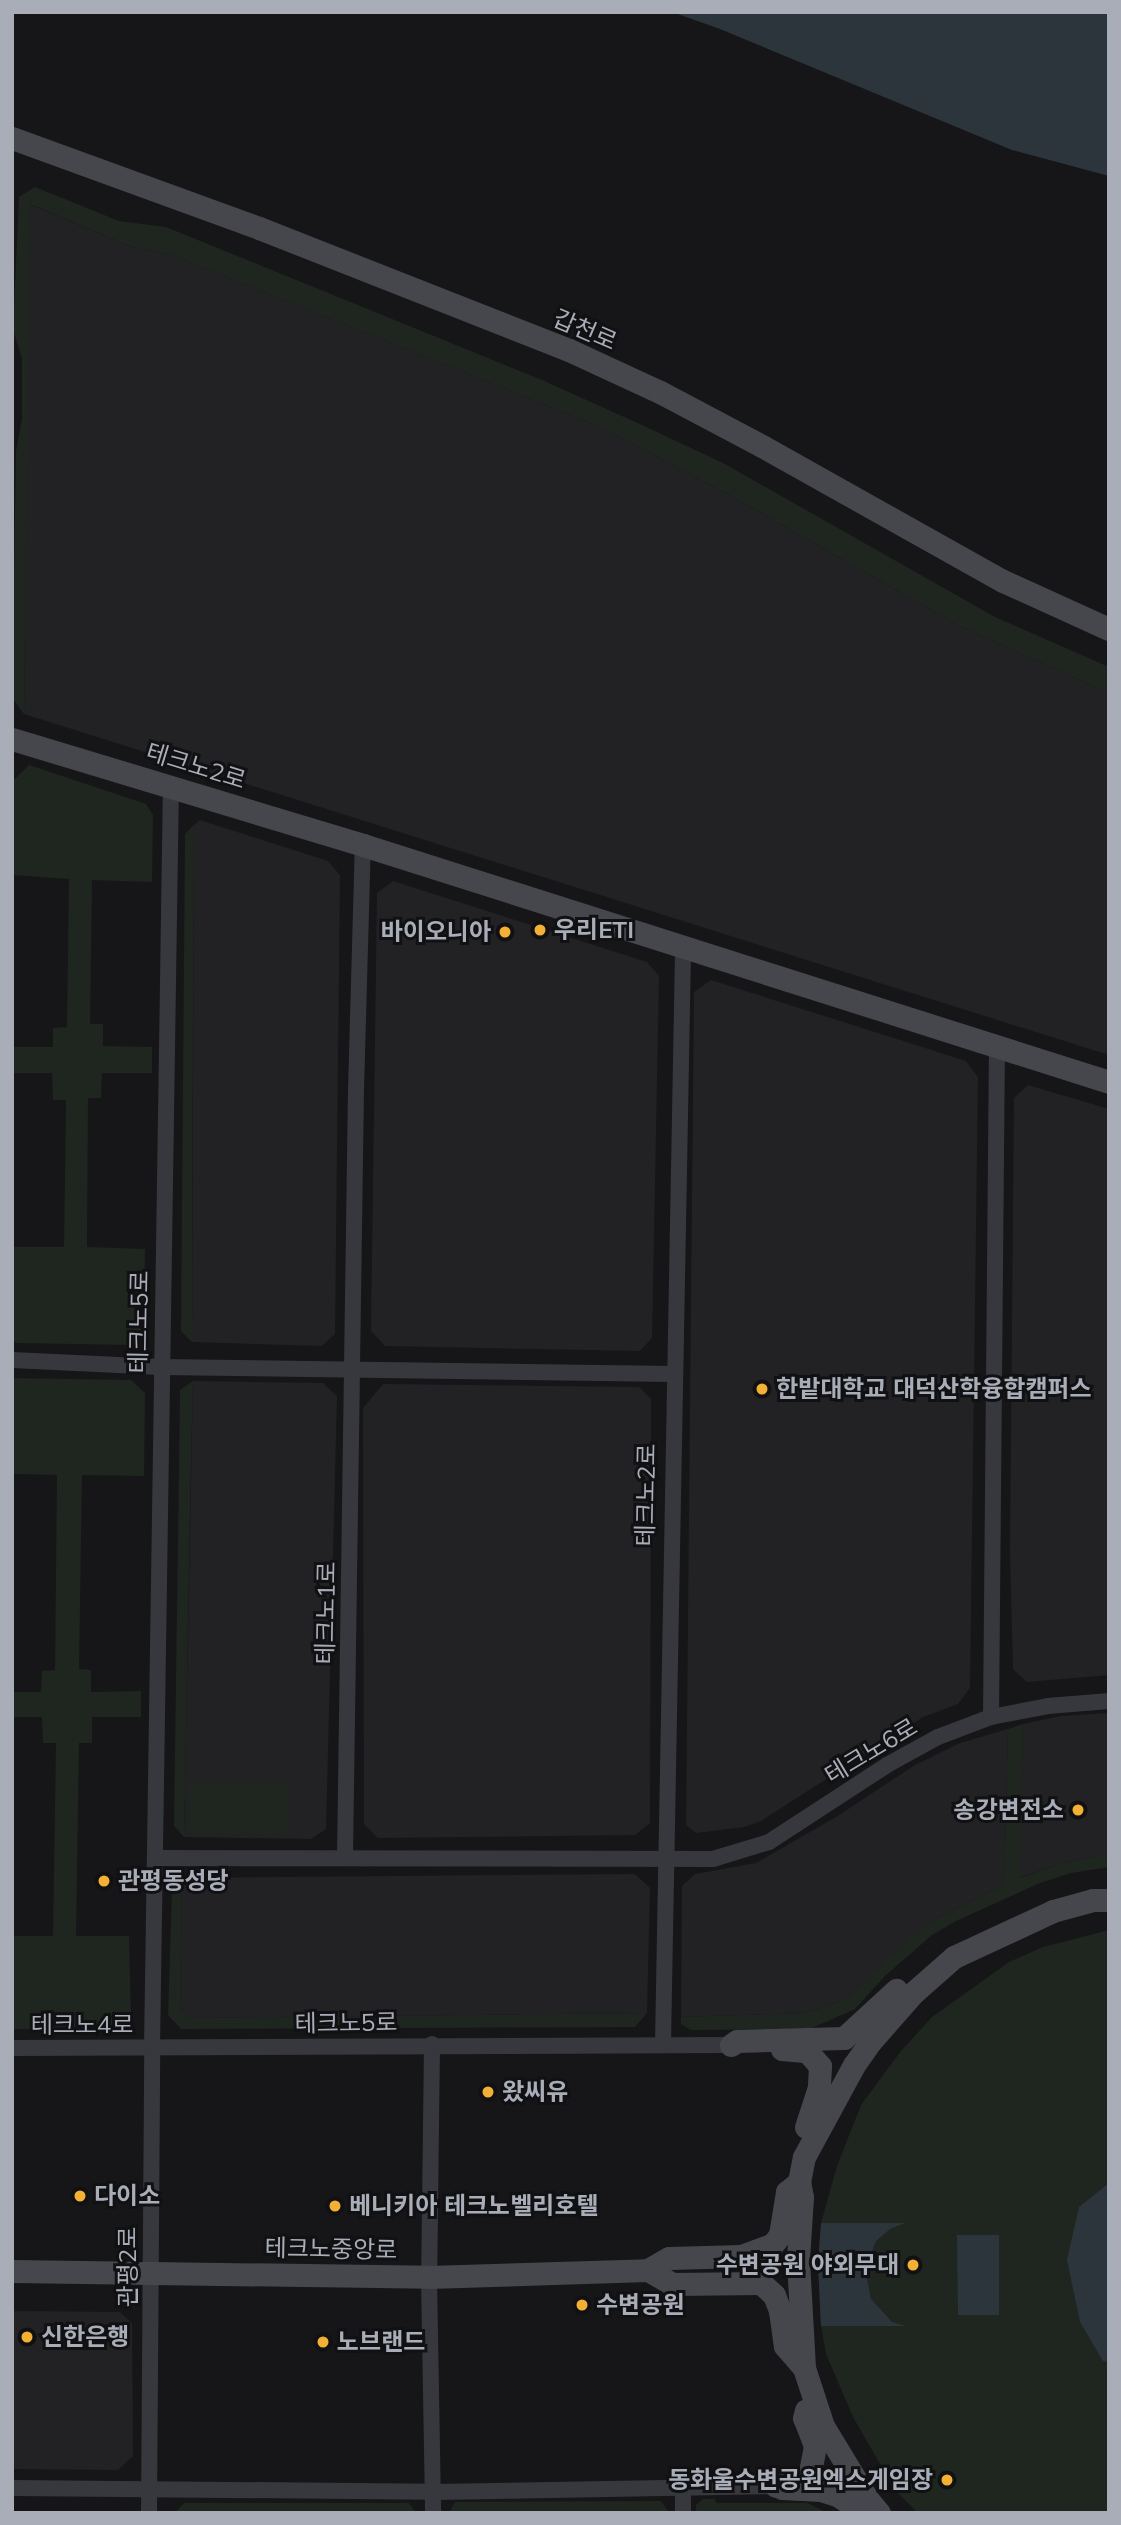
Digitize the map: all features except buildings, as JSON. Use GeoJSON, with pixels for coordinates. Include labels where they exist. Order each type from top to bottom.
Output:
{"type":"FeatureCollection","features":[{"type":"Feature","properties":{"kind":"main road","name":"갑천로"},"geometry":{"type":"LineString","coordinates":[[12,138],[247,224],[569,350],[660,392],[762,446],[1003,581],[1109,629]]}},
{"type":"Feature","properties":{"kind":"main road","name":"테크노2로"},"geometry":{"type":"LineString","coordinates":[[12,739],[363,845],[1109,1082]]}},
{"type":"Feature","properties":{"kind":"main road"},"geometry":{"type":"LineString","coordinates":[[730,2045],[737,2041],[844,2038],[923,1966],[954,1957],[1053,1911],[1103,1898]]}},
{"type":"Feature","properties":{"kind":"main road"},"geometry":{"type":"LineString","coordinates":[[804,2157],[848,2075],[870,2041],[913,1993],[954,1957]]}},
{"type":"Feature","properties":{"kind":"main road"},"geometry":{"type":"LineString","coordinates":[[730,2045],[743,2050],[807,2051],[820,2066],[819,2087],[805,2130],[804,2157],[799,2182],[803,2197],[799,2239],[799,2303],[804,2368],[823,2426],[868,2500],[879,2513]]}},
{"type":"Feature","properties":{"kind":"main road"},"geometry":{"type":"LineString","coordinates":[[799,2182],[787,2192],[780,2235],[772,2245],[741,2256],[669,2258],[648,2270],[672,2284],[761,2283],[774,2295],[780,2311],[785,2346],[804,2368]]}},
{"type":"Feature","properties":{"kind":"main road","name":"테크노중앙로"},"geometry":{"type":"LineString","coordinates":[[12,2271],[429,2277],[648,2270]]}},
{"type":"Feature","properties":{"kind":"main road"},"geometry":{"type":"LineString","coordinates":[[776,2487],[797,2482],[810,2472],[815,2446],[804,2418],[811,2394]]}},
{"type":"Feature","properties":{"kind":"main road"},"geometry":{"type":"LineString","coordinates":[[776,2487],[806,2492],[821,2490],[839,2496],[863,2513]]}},
{"type":"Feature","properties":{"kind":"street","name":"테크노5로"},"geometry":{"type":"LineString","coordinates":[[171,786],[152,2048],[432,2044],[730,2045]]}},
{"type":"Feature","properties":{"kind":"street","name":"테크노1로"},"geometry":{"type":"LineString","coordinates":[[345,1857],[356,1090],[363,845]]}},
{"type":"Feature","properties":{"kind":"street","name":"테크노2로"},"geometry":{"type":"LineString","coordinates":[[663,2043],[683,947]]}},
{"type":"Feature","properties":{"kind":"street"},"geometry":{"type":"LineString","coordinates":[[991,1717],[997,1048]]}},
{"type":"Feature","properties":{"kind":"street"},"geometry":{"type":"LineString","coordinates":[[12,1360],[161,1367],[674,1374]]}},
{"type":"Feature","properties":{"kind":"street","name":"테크노6로"},"geometry":{"type":"LineString","coordinates":[[666,1860],[713,1859],[769,1842],[915,1749],[991,1717],[1048,1706],[1109,1701]]}},
{"type":"Feature","properties":{"kind":"street"},"geometry":{"type":"LineString","coordinates":[[155,1858],[666,1860]]}},
{"type":"Feature","properties":{"kind":"street"},"geometry":{"type":"LineString","coordinates":[[432,2044],[429,2277],[433,2513]]}},
{"type":"Feature","properties":{"kind":"street","name":"테크노4로"},"geometry":{"type":"LineString","coordinates":[[12,2049],[152,2048]]}},
{"type":"Feature","properties":{"kind":"street","name":"관평2로"},"geometry":{"type":"LineString","coordinates":[[149,2513],[152,2048]]}},
{"type":"Feature","properties":{"kind":"street"},"geometry":{"type":"LineString","coordinates":[[12,2488],[149,2487],[432,2492],[776,2487]]}},
{"type":"Feature","properties":{"kind":"street"},"geometry":{"type":"LineString","coordinates":[[683,2488],[683,2513]]}},
{"type":"Feature","properties":{"kind":"shaded area"},"geometry":{"type":"Polygon","coordinates":[[[672,12],[1109,12],[1109,176],[1012,150],[720,29],[672,12]]]}},
{"type":"Feature","properties":{"kind":"shaded area"},"geometry":{"type":"Polygon","coordinates":[[[35,187],[119,221],[166,227],[542,380],[723,463],[995,617],[1109,667],[1109,693],[960,626],[726,493],[603,428],[166,253],[132,247],[30,204],[24,714],[12,698],[16,451],[22,419],[22,358],[13,330],[19,197],[35,187]]]}},
{"type":"Feature","properties":{"kind":"shaded area"},"geometry":{"type":"Polygon","coordinates":[[[29,204],[132,247],[166,253],[603,428],[726,493],[960,626],[1109,693],[1109,1055],[24,714],[29,204]]]}},
{"type":"Feature","properties":{"kind":"shaded area"},"geometry":{"type":"Polygon","coordinates":[[[29,765],[146,804],[153,815],[152,882],[92,880],[90,1024],[103,1024],[103,1046],[152,1047],[152,1073],[102,1073],[101,1098],[88,1098],[87,1247],[145,1249],[144,1332],[131,1345],[16,1343],[12,1339],[12,1247],[64,1247],[66,1100],[53,1100],[52,1073],[12,1073],[12,1047],[53,1047],[53,1028],[67,1027],[69,879],[12,875],[13,781],[29,765]]]}},
{"type":"Feature","properties":{"kind":"shaded area"},"geometry":{"type":"Polygon","coordinates":[[[200,820],[328,861],[340,875],[335,1334],[322,1346],[192,1342],[194,825],[200,820]]]}},
{"type":"Feature","properties":{"kind":"shaded area"},"geometry":{"type":"Polygon","coordinates":[[[194,825],[192,1342],[181,1331],[185,834],[194,825]]]}},
{"type":"Feature","properties":{"kind":"shaded area"},"geometry":{"type":"Polygon","coordinates":[[[393,881],[647,962],[659,976],[652,1338],[640,1351],[385,1346],[371,1331],[377,893],[393,881]]]}},
{"type":"Feature","properties":{"kind":"shaded area"},"geometry":{"type":"Polygon","coordinates":[[[711,980],[966,1061],[978,1077],[970,1688],[958,1704],[923,1717],[761,1821],[744,1827],[696,1833],[686,1825],[694,992],[711,980]]]}},
{"type":"Feature","properties":{"kind":"shaded area"},"geometry":{"type":"Polygon","coordinates":[[[1028,1085],[1109,1109],[1109,1675],[1027,1682],[1013,1669],[1010,1550],[1014,1098],[1028,1085]]]}},
{"type":"Feature","properties":{"kind":"shaded area"},"geometry":{"type":"Polygon","coordinates":[[[12,1378],[131,1380],[145,1393],[144,1476],[82,1475],[79,1669],[91,1670],[91,1692],[141,1691],[141,1717],[92,1717],[92,1743],[79,1743],[76,1936],[129,1936],[131,2018],[119,2030],[12,2029],[12,1936],[53,1936],[56,1743],[43,1743],[42,1717],[12,1717],[12,1692],[41,1692],[42,1671],[55,1670],[57,1475],[12,1474],[12,1378]]]}},
{"type":"Feature","properties":{"kind":"shaded area"},"geometry":{"type":"Polygon","coordinates":[[[193,1381],[323,1383],[337,1396],[326,1829],[311,1839],[184,1837],[193,1381]]]}},
{"type":"Feature","properties":{"kind":"shaded area"},"geometry":{"type":"Polygon","coordinates":[[[193,1381],[184,1837],[174,1826],[180,1390],[193,1381]]]}},
{"type":"Feature","properties":{"kind":"shaded area"},"geometry":{"type":"Polygon","coordinates":[[[383,1384],[639,1387],[651,1399],[650,1823],[635,1835],[378,1838],[364,1824],[363,1408],[383,1384]]]}},
{"type":"Feature","properties":{"kind":"shaded area"},"geometry":{"type":"Polygon","coordinates":[[[1109,1713],[1109,1854],[1062,1863],[1019,1878],[1023,1724],[1061,1716],[1109,1713]]]}},
{"type":"Feature","properties":{"kind":"shaded area"},"geometry":{"type":"Polygon","coordinates":[[[1023,1724],[1020,1878],[1062,1863],[1109,1854],[1109,1867],[1071,1873],[1040,1883],[956,1921],[932,1935],[885,1976],[855,2009],[810,2029],[691,2030],[681,2024],[681,2017],[806,2013],[846,1999],[912,1936],[934,1920],[1004,1885],[1008,1729],[1023,1724]]]}},
{"type":"Feature","properties":{"kind":"shaded area"},"geometry":{"type":"Polygon","coordinates":[[[1008,1729],[1004,1885],[934,1920],[846,1999],[806,2013],[681,2017],[682,1886],[695,1874],[756,1863],[836,1817],[915,1765],[960,1743],[1008,1729]]]}},
{"type":"Feature","properties":{"kind":"shaded area"},"geometry":{"type":"Polygon","coordinates":[[[287,1782],[287,1833],[188,1834],[189,1783],[287,1782]]]}},
{"type":"Feature","properties":{"kind":"shaded area"},"geometry":{"type":"Polygon","coordinates":[[[635,1874],[650,1888],[647,2013],[189,2018],[180,2008],[182,1878],[635,1874]]]}},
{"type":"Feature","properties":{"kind":"shaded area"},"geometry":{"type":"Polygon","coordinates":[[[182,1878],[180,2008],[189,2018],[647,2013],[635,2027],[181,2029],[168,2015],[172,1889],[182,1878]]]}},
{"type":"Feature","properties":{"kind":"shaded area"},"geometry":{"type":"Polygon","coordinates":[[[1109,1930],[1109,2513],[918,2513],[895,2490],[853,2417],[826,2354],[821,2326],[818,2264],[821,2223],[837,2166],[861,2105],[901,2051],[932,2017],[1009,1962],[1043,1947],[1109,1930]]]}},
{"type":"Feature","properties":{"kind":"shaded area"},"geometry":{"type":"Polygon","coordinates":[[[1109,2183],[1109,2362],[1103,2361],[1080,2322],[1067,2260],[1079,2207],[1109,2183]]]}},
{"type":"Feature","properties":{"kind":"shaded area"},"geometry":{"type":"Polygon","coordinates":[[[821,2223],[905,2223],[890,2229],[876,2241],[865,2269],[871,2299],[892,2322],[906,2326],[821,2326],[818,2264],[821,2223]]]}},
{"type":"Feature","properties":{"kind":"shaded area"},"geometry":{"type":"Polygon","coordinates":[[[957,2235],[999,2235],[999,2315],[958,2315],[957,2235]]]}},
{"type":"Feature","properties":{"kind":"shaded area"},"geometry":{"type":"Polygon","coordinates":[[[15,2311],[120,2312],[132,2323],[133,2456],[118,2470],[12,2469],[12,2314],[15,2311]]]}},
{"type":"Feature","properties":{"kind":"shaded area"},"geometry":{"type":"Polygon","coordinates":[[[703,2499],[715,2499],[716,2503],[807,2503],[828,2513],[696,2513],[696,2505],[703,2499]]]}},
{"type":"Feature","properties":{"kind":"shaded area"},"geometry":{"type":"Polygon","coordinates":[[[661,2501],[669,2513],[449,2513],[455,2502],[661,2501]]]}},
{"type":"Feature","properties":{"kind":"shaded area"},"geometry":{"type":"Polygon","coordinates":[[[184,2503],[409,2503],[416,2513],[175,2513],[184,2503]]]}},
{"type":"Feature","properties":{"kind":"place","name":"우리ETI"},"geometry":{"type":"Point","coordinates":[540,930]}},
{"type":"Feature","properties":{"kind":"place","name":"바이오니아"},"geometry":{"type":"Point","coordinates":[505,932]}},
{"type":"Feature","properties":{"kind":"place","name":"한밭대학교 대덕산학융합캠퍼스"},"geometry":{"type":"Point","coordinates":[762,1389]}},
{"type":"Feature","properties":{"kind":"place","name":"송강변전소"},"geometry":{"type":"Point","coordinates":[1078,1810]}},
{"type":"Feature","properties":{"kind":"place","name":"관평동성당"},"geometry":{"type":"Point","coordinates":[104,1881]}},
{"type":"Feature","properties":{"kind":"place","name":"왔씨유"},"geometry":{"type":"Point","coordinates":[488,2092]}},
{"type":"Feature","properties":{"kind":"place","name":"다이소"},"geometry":{"type":"Point","coordinates":[80,2196]}},
{"type":"Feature","properties":{"kind":"place","name":"베니키아 테크노벨리호텔"},"geometry":{"type":"Point","coordinates":[335,2206]}},
{"type":"Feature","properties":{"kind":"place","name":"수변공원 야외무대"},"geometry":{"type":"Point","coordinates":[913,2265]}},
{"type":"Feature","properties":{"kind":"place","name":"수변공원"},"geometry":{"type":"Point","coordinates":[582,2305]}},
{"type":"Feature","properties":{"kind":"place","name":"신한은행"},"geometry":{"type":"Point","coordinates":[27,2337]}},
{"type":"Feature","properties":{"kind":"place","name":"노브랜드"},"geometry":{"type":"Point","coordinates":[323,2342]}},
{"type":"Feature","properties":{"kind":"place","name":"동화울수변공원엑스게임장"},"geometry":{"type":"Point","coordinates":[947,2480]}}]}
